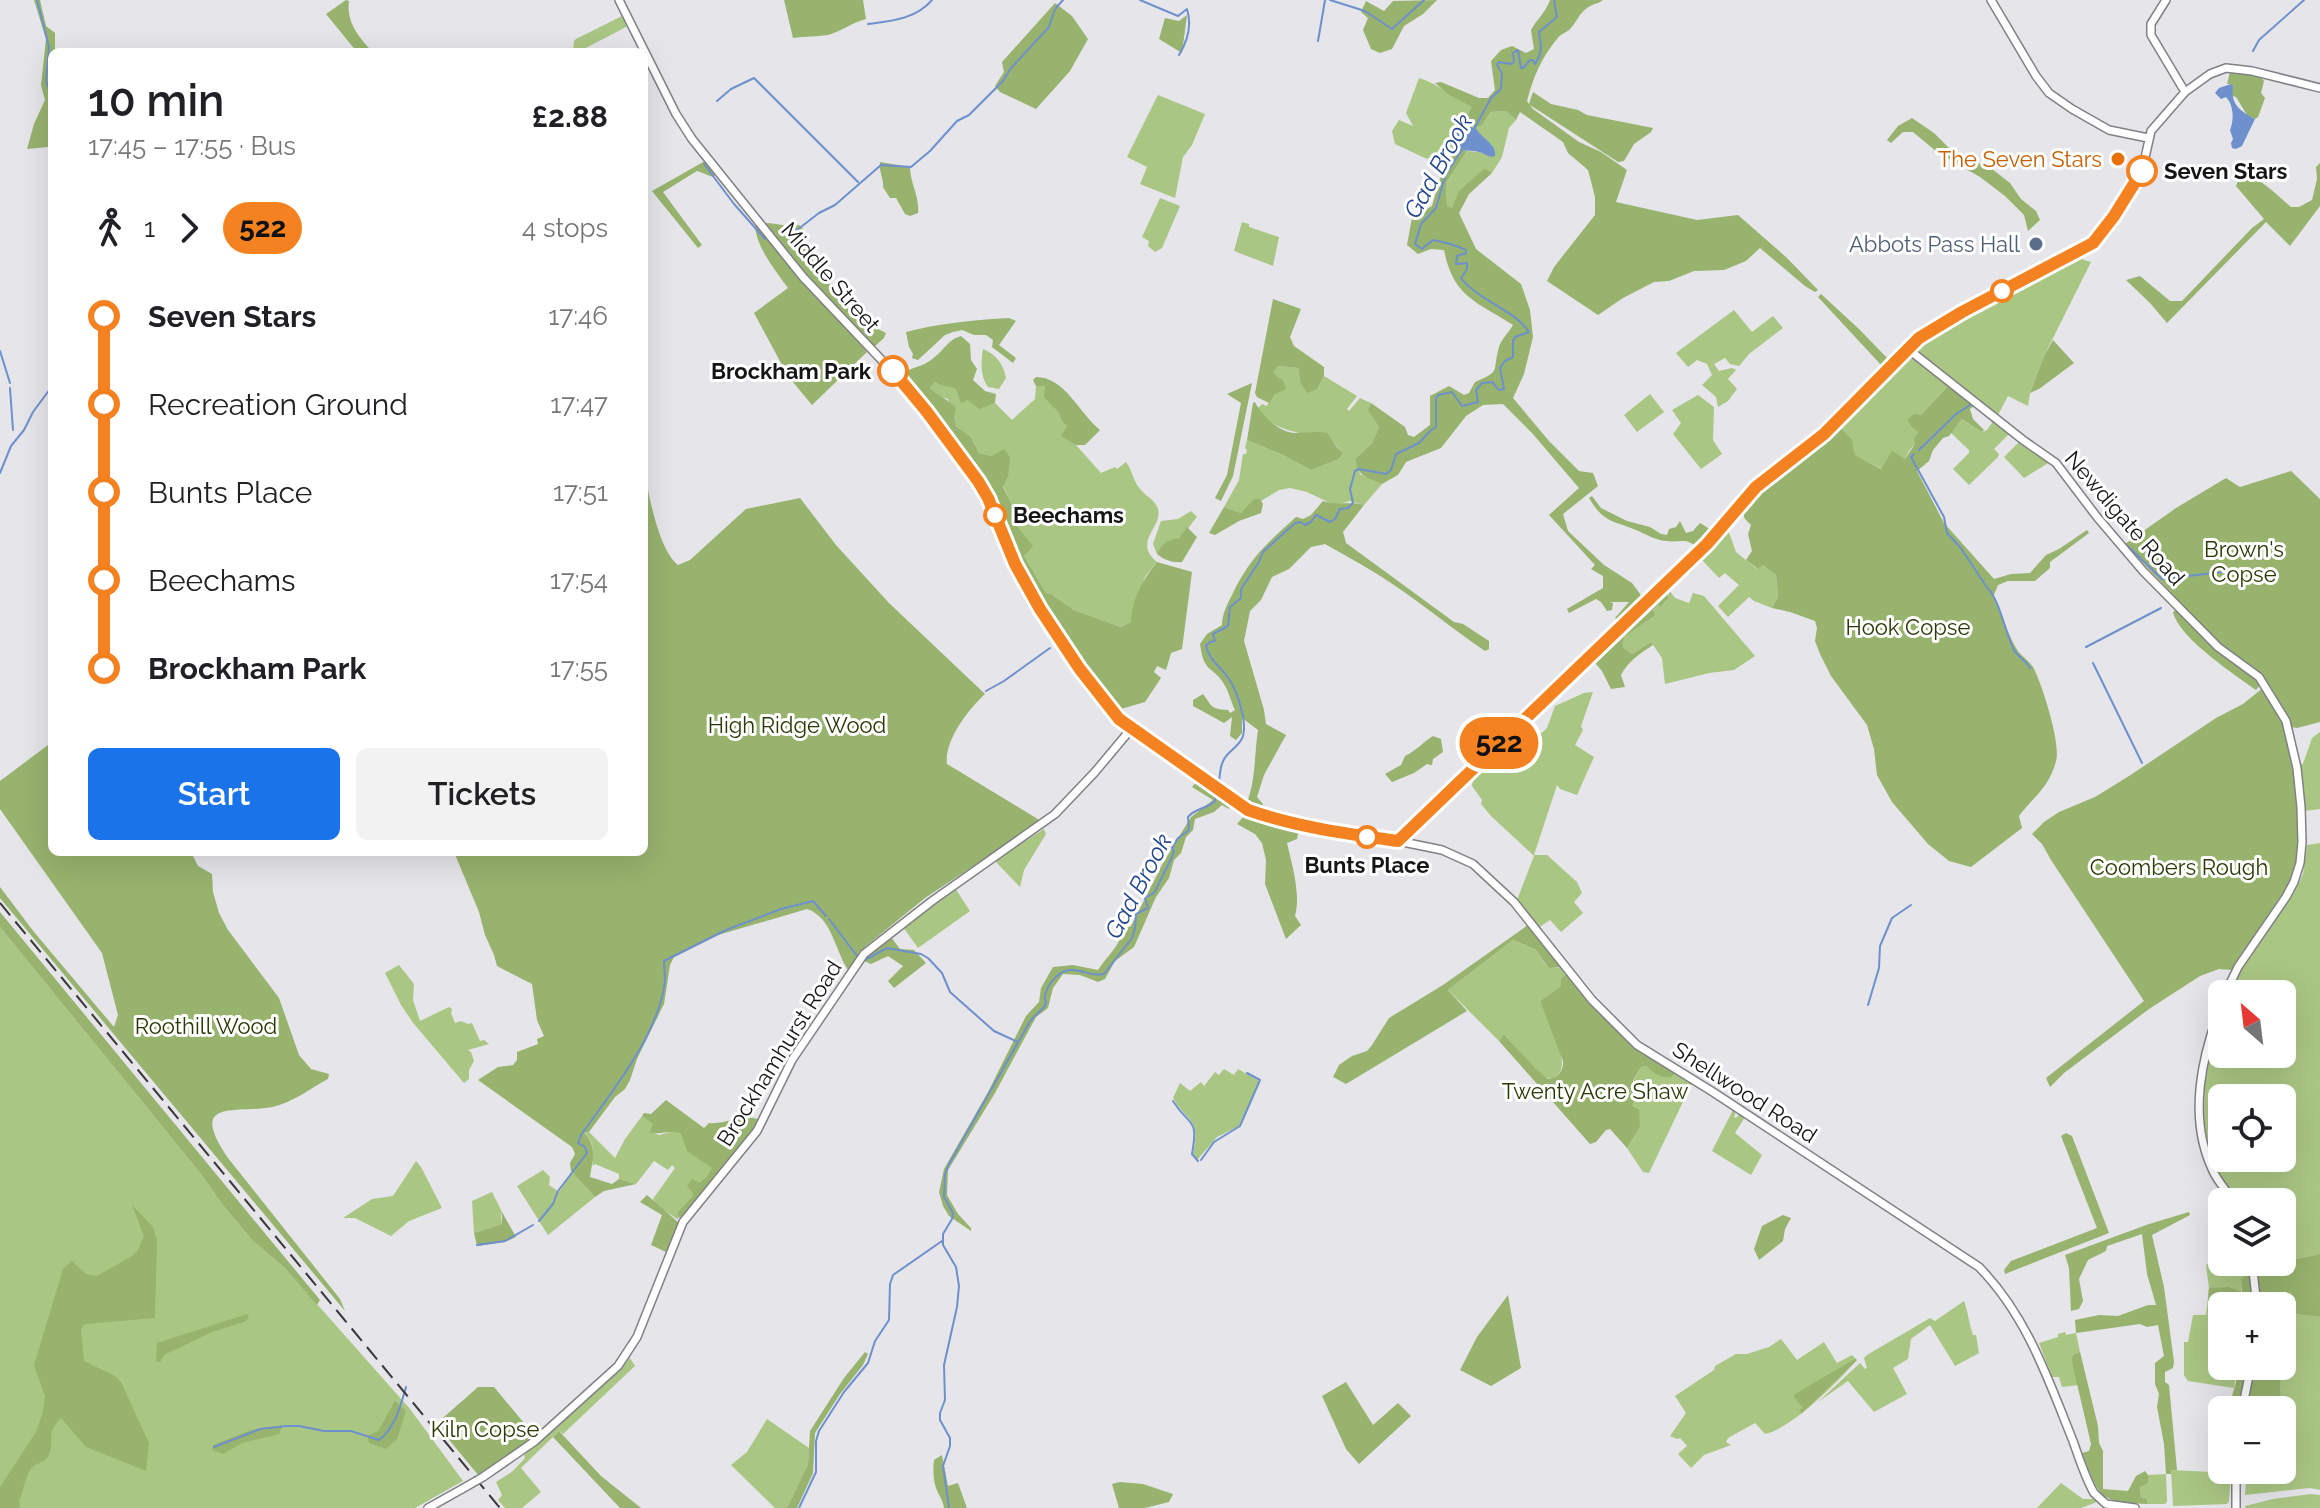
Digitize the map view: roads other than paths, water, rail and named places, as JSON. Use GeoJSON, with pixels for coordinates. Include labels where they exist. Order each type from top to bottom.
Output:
{"type":"FeatureCollection","features":[{"type":"Feature","properties":{"kind":"street","name":"Middle Street"},"geometry":{"type":"LineString","coordinates":[[619,0],[644,48]]}},
{"type":"Feature","properties":{"kind":"street"},"geometry":{"type":"LineString","coordinates":[[1991,0],[2049,93],[2109,130],[2148,138]]}},
{"type":"Feature","properties":{"kind":"street"},"geometry":{"type":"LineString","coordinates":[[2166,0],[2151,24],[2151,35],[2185,92]]}},
{"type":"Feature","properties":{"kind":"street","name":"Middle Street"},"geometry":{"type":"LineString","coordinates":[[648,57],[685,129],[803,277],[902,382],[952,444],[988,498],[1015,564],[1054,631],[1103,700],[1131,729],[1248,810]]}},
{"type":"Feature","properties":{"kind":"street"},"geometry":{"type":"LineString","coordinates":[[1398,841],[1707,544],[1756,487],[1824,434],[1919,338],[2093,243],[2137,182],[2148,138],[2157,122],[2185,92],[2210,74],[2226,68],[2243,69],[2320,88]]}},
{"type":"Feature","properties":{"kind":"street","name":"Newdigate Road"},"geometry":{"type":"LineString","coordinates":[[1908,349],[2056,463],[2143,571],[2212,642],[2259,677],[2274,700],[2290,733],[2301,807],[2300,863],[2294,882],[2231,980]]}},
{"type":"Feature","properties":{"kind":"street","name":"Brockhamhurst Road"},"geometry":{"type":"LineString","coordinates":[[428,1508],[509,1461],[618,1366],[637,1337],[683,1222],[757,1131],[792,1060],[864,954],[932,901],[1055,814],[1131,729]]}},
{"type":"Feature","properties":{"kind":"street","name":"Shellwood Road"},"geometry":{"type":"LineString","coordinates":[[1248,810],[1313,827],[1450,853],[1473,864],[1514,902],[1592,1000],[1637,1045],[1979,1267],[2014,1310],[2033,1343],[2094,1493],[2106,1504],[2135,1508]]}},
{"type":"Feature","properties":{"kind":"street"},"geometry":{"type":"LineString","coordinates":[[2208,1048],[2200,1088],[2199,1113],[2209,1162],[2223,1188]]}},
{"type":"Feature","properties":{"kind":"street"},"geometry":{"type":"LineString","coordinates":[[2235,1507],[2236,1484]]}},
{"type":"Feature","properties":{"kind":"water"},"geometry":{"type":"Polygon","coordinates":[[[2231,84],[2238,107],[2255,119],[2242,146],[2236,149],[2232,148],[2231,143],[2231,104],[2226,97],[2221,99],[2215,93],[2231,84]]]}},
{"type":"Feature","properties":{"kind":"water"},"geometry":{"type":"Polygon","coordinates":[[[1458,124],[1476,128],[1494,148],[1495,156],[1459,148],[1451,139],[1450,132],[1458,124]]]}},
{"type":"Feature","properties":{"kind":"waterway"},"geometry":{"type":"LineString","coordinates":[[37,0],[49,48]]}},
{"type":"Feature","properties":{"kind":"waterway"},"geometry":{"type":"LineString","coordinates":[[868,24],[911,15],[932,0]]}},
{"type":"Feature","properties":{"kind":"waterway"},"geometry":{"type":"LineString","coordinates":[[780,233],[797,230],[835,205],[881,165],[911,167],[1003,81],[1049,27],[1055,9],[1063,0]]}},
{"type":"Feature","properties":{"kind":"waterway"},"geometry":{"type":"LineString","coordinates":[[1140,0],[1178,16],[1187,9],[1188,33],[1179,55]]}},
{"type":"Feature","properties":{"kind":"waterway"},"geometry":{"type":"LineString","coordinates":[[1318,41],[1325,0]]}},
{"type":"Feature","properties":{"kind":"waterway"},"geometry":{"type":"LineString","coordinates":[[1330,0],[1365,11],[1392,29],[1424,0]]}},
{"type":"Feature","properties":{"kind":"waterway","name":"Gad Brook"},"geometry":{"type":"LineString","coordinates":[[1474,129],[1491,98],[1501,89],[1499,62],[1511,64],[1514,62],[1513,53],[1518,50],[1521,68],[1530,60],[1535,64],[1541,45],[1539,32],[1557,17],[1554,0]]}},
{"type":"Feature","properties":{"kind":"waterway"},"geometry":{"type":"LineString","coordinates":[[2253,51],[2259,40],[2304,0]]}},
{"type":"Feature","properties":{"kind":"waterway"},"geometry":{"type":"LineString","coordinates":[[48,58],[48,87]]}},
{"type":"Feature","properties":{"kind":"waterway"},"geometry":{"type":"LineString","coordinates":[[717,101],[731,89],[754,78],[858,182]]}},
{"type":"Feature","properties":{"kind":"waterway","name":"Gad Brook"},"geometry":{"type":"LineString","coordinates":[[1219,784],[1223,761],[1242,739],[1244,723],[1234,687],[1206,646],[1215,641],[1213,634],[1228,626],[1230,607],[1241,598],[1241,589],[1263,552],[1295,523],[1305,525],[1316,515],[1330,522],[1340,509],[1348,508],[1353,503],[1350,489],[1355,471],[1386,474],[1391,470],[1396,454],[1419,443],[1436,427],[1438,395],[1452,392],[1462,406],[1478,402],[1476,390],[1482,383],[1492,382],[1499,390],[1504,389],[1500,368],[1513,357],[1515,337],[1529,332],[1515,317],[1461,278],[1467,263],[1456,264],[1457,256],[1466,253],[1466,250],[1433,240],[1422,249],[1415,244],[1421,224],[1436,208],[1445,176],[1463,148]]}},
{"type":"Feature","properties":{"kind":"waterway"},"geometry":{"type":"LineString","coordinates":[[704,164],[765,239]]}},
{"type":"Feature","properties":{"kind":"waterway"},"geometry":{"type":"LineString","coordinates":[[0,351],[10,383]]}},
{"type":"Feature","properties":{"kind":"waterway"},"geometry":{"type":"LineString","coordinates":[[10,388],[13,430]]}},
{"type":"Feature","properties":{"kind":"waterway"},"geometry":{"type":"LineString","coordinates":[[0,473],[11,446],[48,392]]}},
{"type":"Feature","properties":{"kind":"waterway"},"geometry":{"type":"LineString","coordinates":[[1919,450],[1956,414],[1970,405]]}},
{"type":"Feature","properties":{"kind":"waterway"},"geometry":{"type":"LineString","coordinates":[[1914,454],[1911,457],[1944,517],[1947,533],[1992,593],[2013,648],[2030,668]]}},
{"type":"Feature","properties":{"kind":"waterway"},"geometry":{"type":"LineString","coordinates":[[2129,547],[2162,579],[2240,570]]}},
{"type":"Feature","properties":{"kind":"waterway"},"geometry":{"type":"LineString","coordinates":[[2086,647],[2161,608]]}},
{"type":"Feature","properties":{"kind":"waterway"},"geometry":{"type":"LineString","coordinates":[[986,691],[1050,648]]}},
{"type":"Feature","properties":{"kind":"waterway"},"geometry":{"type":"LineString","coordinates":[[2093,663],[2142,763]]}},
{"type":"Feature","properties":{"kind":"waterway"},"geometry":{"type":"LineString","coordinates":[[949,1508],[943,1466],[950,1438],[940,1420],[940,1413],[945,1400],[944,1365],[959,1286],[956,1267],[943,1245],[943,1234],[953,1213],[944,1197],[945,1174],[1029,1023],[1046,1004],[1046,991],[1051,982],[1067,970],[1104,974],[1132,938],[1136,914],[1148,908],[1145,898],[1154,893],[1178,838],[1189,830],[1188,817],[1212,804],[1216,794]]}},
{"type":"Feature","properties":{"kind":"waterway"},"geometry":{"type":"LineString","coordinates":[[539,1221],[587,1153],[585,1147],[578,1143],[581,1135],[632,1062],[654,1021],[665,980],[664,961],[726,930],[781,909],[813,901],[826,916]]}},
{"type":"Feature","properties":{"kind":"waterway"},"geometry":{"type":"LineString","coordinates":[[1868,1005],[1879,968],[1880,946],[1892,918],[1911,905]]}},
{"type":"Feature","properties":{"kind":"waterway"},"geometry":{"type":"LineString","coordinates":[[829,919],[857,956]]}},
{"type":"Feature","properties":{"kind":"waterway"},"geometry":{"type":"LineString","coordinates":[[865,960],[887,948],[921,954],[942,973],[950,992],[994,1031],[1018,1042]]}},
{"type":"Feature","properties":{"kind":"waterway"},"geometry":{"type":"LineString","coordinates":[[1201,1160],[1214,1142],[1240,1126],[1260,1080],[1247,1073]]}},
{"type":"Feature","properties":{"kind":"waterway"},"geometry":{"type":"LineString","coordinates":[[1173,1101],[1193,1127],[1192,1154],[1198,1161]]}},
{"type":"Feature","properties":{"kind":"waterway"},"geometry":{"type":"LineString","coordinates":[[477,1245],[505,1241],[533,1225]]}},
{"type":"Feature","properties":{"kind":"waterway"},"geometry":{"type":"LineString","coordinates":[[799,1508],[816,1472],[819,1431],[844,1392],[868,1363],[875,1341],[889,1320],[893,1275],[942,1241]]}},
{"type":"Feature","properties":{"kind":"waterway"},"geometry":{"type":"LineString","coordinates":[[214,1447],[260,1429],[287,1426],[351,1431],[379,1440],[393,1423],[406,1387]]}},
{"type":"Feature","properties":{"kind":"railway"},"geometry":{"type":"LineString","coordinates":[[0,903],[500,1508]]}},
{"type":"Feature","properties":{"kind":"place","name":"The Seven Stars"},"geometry":{"type":"Point","coordinates":[2118,159]}},
{"type":"Feature","properties":{"kind":"place","name":"Seven Stars"},"geometry":{"type":"Point","coordinates":[2142,171]}},
{"type":"Feature","properties":{"kind":"place","name":"Abbots Pass Hall"},"geometry":{"type":"Point","coordinates":[2036,244]}},
{"type":"Feature","properties":{"kind":"place","name":"Brockham Park"},"geometry":{"type":"Point","coordinates":[893,371]}},
{"type":"Feature","properties":{"kind":"place","name":"Beechams"},"geometry":{"type":"Point","coordinates":[995,515]}},
{"type":"Feature","properties":{"kind":"place","name":"Bunts Place"},"geometry":{"type":"Point","coordinates":[1367,837]}},
{"type":"Feature","properties":{"kind":"park label","name":"Brown's Copse"},"geometry":{"type":"Point","coordinates":[2244,562]}},
{"type":"Feature","properties":{"kind":"park label","name":"Hook Copse"},"geometry":{"type":"Point","coordinates":[1908,627]}},
{"type":"Feature","properties":{"kind":"park label","name":"High Ridge Wood"},"geometry":{"type":"Point","coordinates":[797,725]}},
{"type":"Feature","properties":{"kind":"park label","name":"Coombers Rough"},"geometry":{"type":"Point","coordinates":[2179,867]}},
{"type":"Feature","properties":{"kind":"park label","name":"Roothill Wood"},"geometry":{"type":"Point","coordinates":[206,1026]}},
{"type":"Feature","properties":{"kind":"park label","name":"Twenty Acre Shaw"},"geometry":{"type":"Point","coordinates":[1595,1091]}},
{"type":"Feature","properties":{"kind":"park label","name":"Kiln Copse"},"geometry":{"type":"Point","coordinates":[485,1429]}}]}
